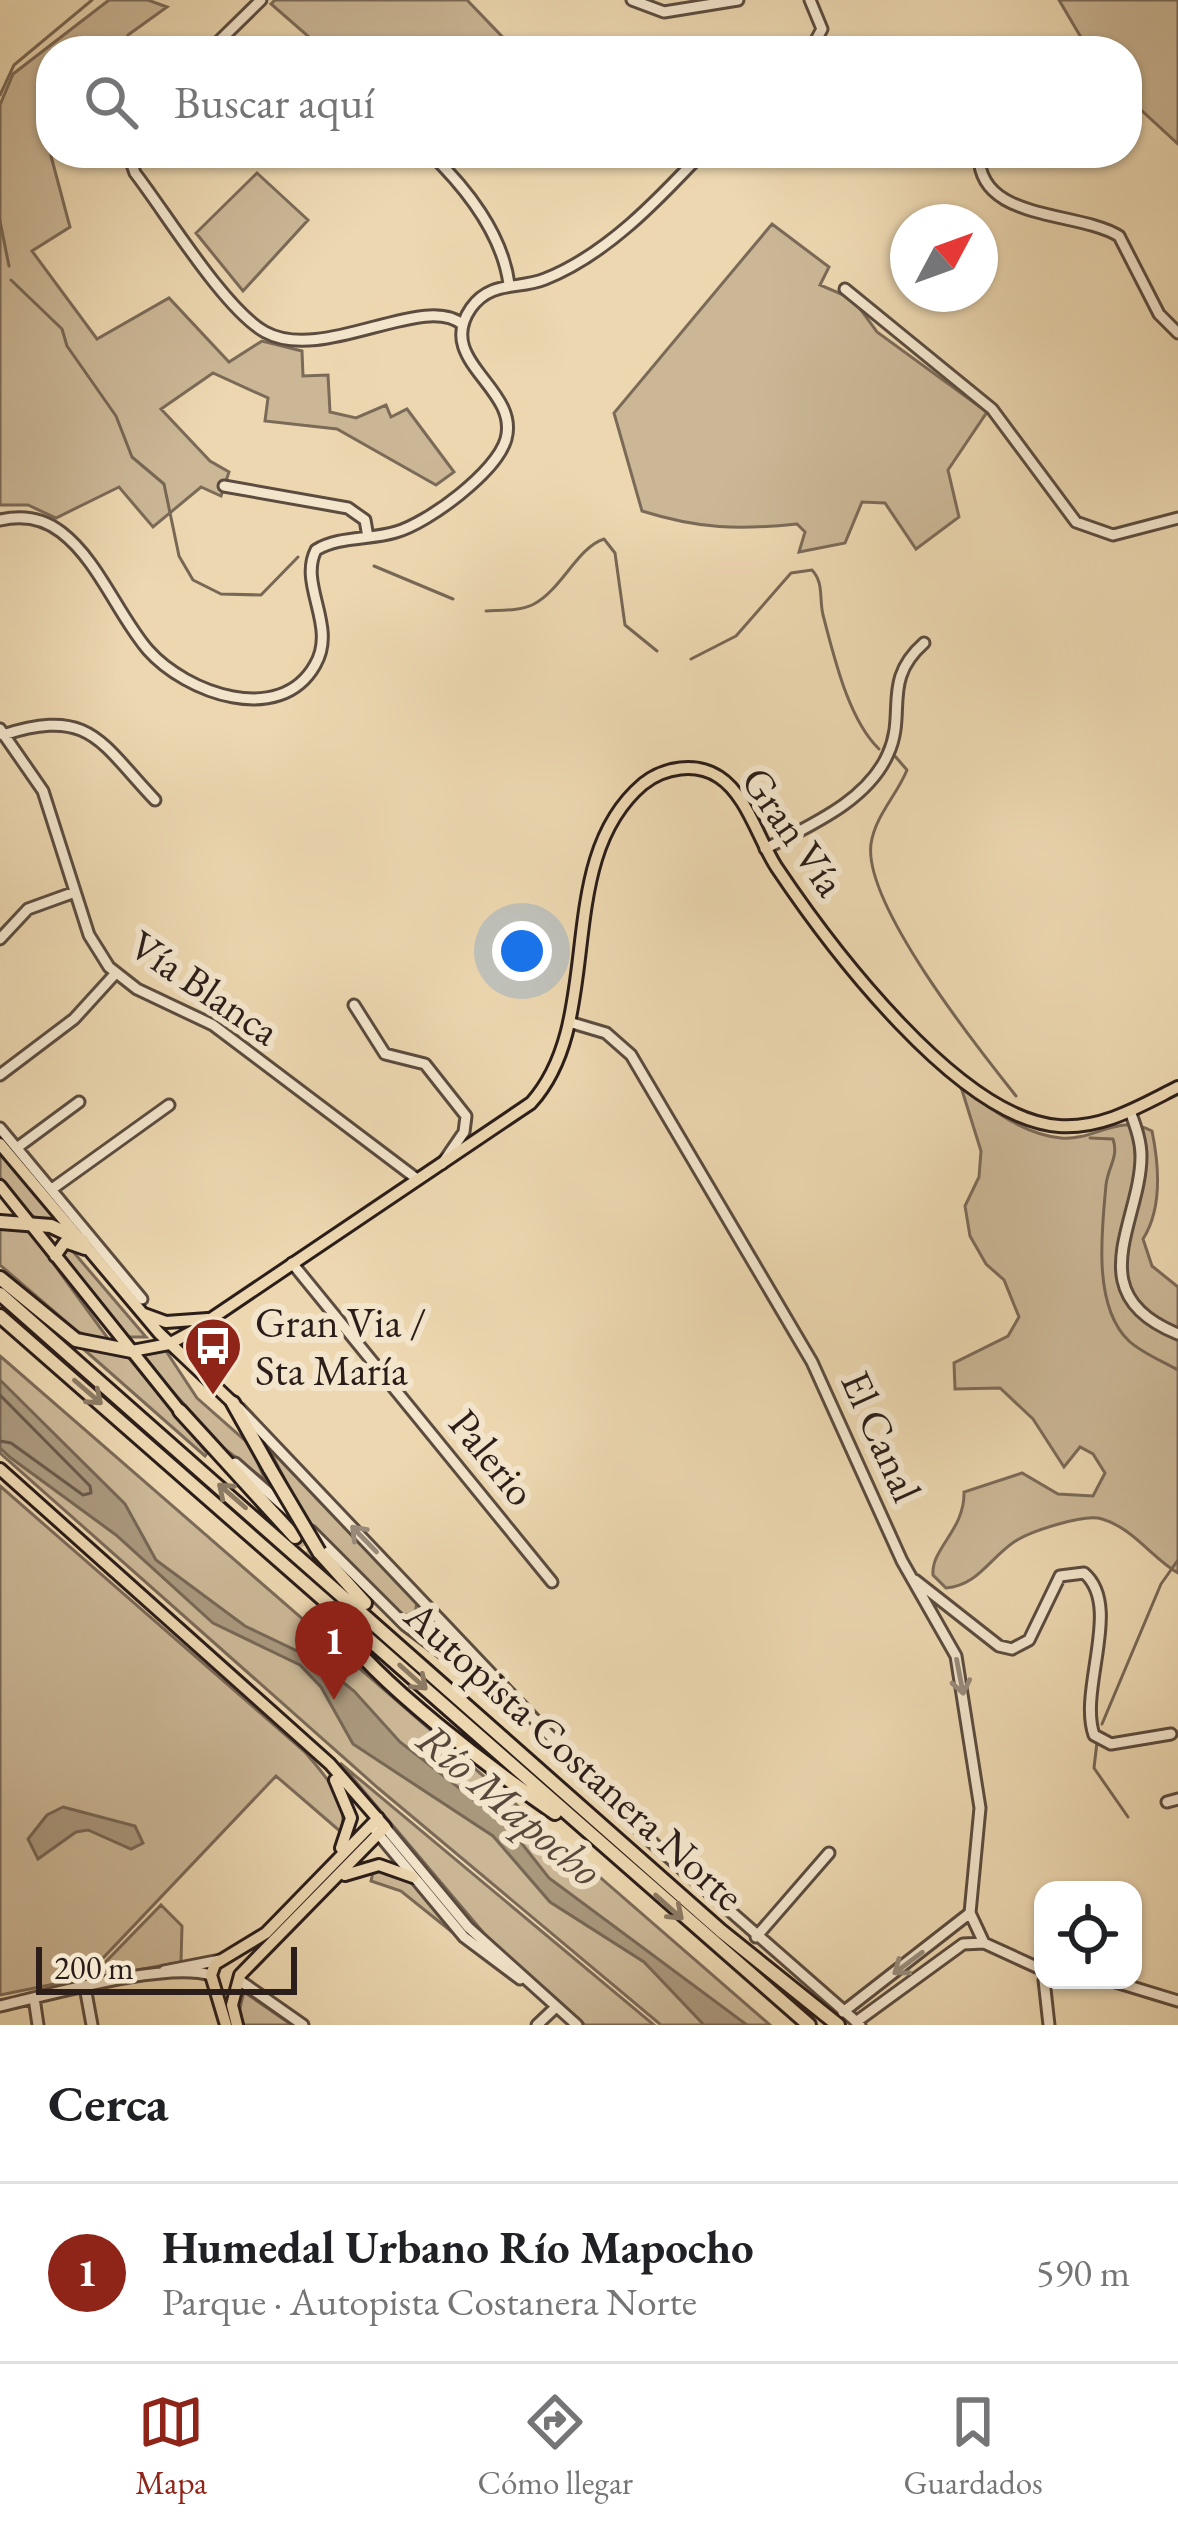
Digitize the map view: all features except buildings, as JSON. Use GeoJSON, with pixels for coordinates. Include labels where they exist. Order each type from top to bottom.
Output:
{"type":"FeatureCollection","features":[{"type":"Feature","properties":{"kind":"highway"},"geometry":{"type":"LineString","coordinates":[[0,1222],[59,1228],[83,1240]]}},
{"type":"Feature","properties":{"kind":"highway"},"geometry":{"type":"LineString","coordinates":[[0,1278],[76,1340],[132,1351]]}},
{"type":"Feature","properties":{"kind":"highway","name":"Autopista Costanera Norte"},"geometry":{"type":"LineString","coordinates":[[0,1294],[736,1944],[841,2018]]}},
{"type":"Feature","properties":{"kind":"highway","name":"Autopista Costanera Norte"},"geometry":{"type":"LineString","coordinates":[[0,1316],[809,2025]]}},
{"type":"Feature","properties":{"kind":"highway"},"geometry":{"type":"LineString","coordinates":[[233,1403],[319,1552],[383,1628]]}},
{"type":"Feature","properties":{"kind":"highway"},"geometry":{"type":"LineString","coordinates":[[180,1412],[295,1538]]}},
{"type":"Feature","properties":{"kind":"highway"},"geometry":{"type":"LineString","coordinates":[[336,1624],[352,1644],[480,1759],[582,1828]]}},
{"type":"Feature","properties":{"kind":"main road","name":"Gran Vía"},"geometry":{"type":"LineString","coordinates":[[132,1351],[169,1344],[207,1322],[512,1119],[539,1094],[558,1064],[569,1022],[594,874],[623,810],[645,782],[679,769],[714,774],[737,795],[765,849],[810,914],[897,1016],[997,1105],[1058,1126],[1094,1124],[1178,1087]]}},
{"type":"Feature","properties":{"kind":"main road"},"geometry":{"type":"LineString","coordinates":[[0,1144],[142,1305],[169,1344],[233,1403]]}},
{"type":"Feature","properties":{"kind":"main road"},"geometry":{"type":"LineString","coordinates":[[0,1186],[180,1412]]}},
{"type":"Feature","properties":{"kind":"main road"},"geometry":{"type":"LineString","coordinates":[[56,1256],[65,1242],[93,1253]]}},
{"type":"Feature","properties":{"kind":"main road"},"geometry":{"type":"LineString","coordinates":[[142,1305],[166,1322],[207,1322],[198,1345],[204,1375]]}},
{"type":"Feature","properties":{"kind":"main road"},"geometry":{"type":"LineString","coordinates":[[0,1469],[308,1746],[378,1826]]}},
{"type":"Feature","properties":{"kind":"main road"},"geometry":{"type":"LineString","coordinates":[[308,1746],[378,1826]]}},
{"type":"Feature","properties":{"kind":"main road"},"geometry":{"type":"LineString","coordinates":[[326,1871],[351,1825],[349,1805],[334,1780]]}},
{"type":"Feature","properties":{"kind":"main road"},"geometry":{"type":"LineString","coordinates":[[212,1977],[224,1960],[266,1933],[378,1826]]}},
{"type":"Feature","properties":{"kind":"main road"},"geometry":{"type":"LineString","coordinates":[[212,1977],[224,1988],[239,1980],[328,1887],[378,1826]]}},
{"type":"Feature","properties":{"kind":"main road"},"geometry":{"type":"LineString","coordinates":[[328,1887],[371,1865],[393,1867],[413,1877]]}},
{"type":"Feature","properties":{"kind":"main road"},"geometry":{"type":"LineString","coordinates":[[224,1960],[239,1980]]}},
{"type":"Feature","properties":{"kind":"main road"},"geometry":{"type":"LineString","coordinates":[[212,1977],[226,2025]]}},
{"type":"Feature","properties":{"kind":"main road"},"geometry":{"type":"LineString","coordinates":[[237,2025],[232,2005],[239,1980]]}},
{"type":"Feature","properties":{"kind":"street"},"geometry":{"type":"LineString","coordinates":[[225,36],[262,0]]}},
{"type":"Feature","properties":{"kind":"street"},"geometry":{"type":"LineString","coordinates":[[632,0],[664,13],[738,0]]}},
{"type":"Feature","properties":{"kind":"street"},"geometry":{"type":"LineString","coordinates":[[810,0],[822,28],[818,36]]}},
{"type":"Feature","properties":{"kind":"street"},"geometry":{"type":"LineString","coordinates":[[133,168],[239,310],[270,335],[310,343],[440,314],[463,325]]}},
{"type":"Feature","properties":{"kind":"street"},"geometry":{"type":"LineString","coordinates":[[442,168],[486,221],[506,259],[509,284]]}},
{"type":"Feature","properties":{"kind":"street"},"geometry":{"type":"LineString","coordinates":[[0,520],[26,518],[59,530],[160,662],[250,701],[285,694],[317,663],[325,630],[311,562],[316,550],[427,518],[494,461],[505,444],[504,406],[471,364],[463,325],[481,297],[509,284],[545,280],[626,230],[686,168]]}},
{"type":"Feature","properties":{"kind":"street"},"geometry":{"type":"LineString","coordinates":[[981,168],[983,178],[1000,198],[1118,236],[1159,314],[1178,333]]}},
{"type":"Feature","properties":{"kind":"street"},"geometry":{"type":"LineString","coordinates":[[845,289],[981,398],[1076,522],[1113,535],[1178,518]]}},
{"type":"Feature","properties":{"kind":"street"},"geometry":{"type":"LineString","coordinates":[[224,486],[348,508],[364,520],[368,537]]}},
{"type":"Feature","properties":{"kind":"street"},"geometry":{"type":"LineString","coordinates":[[765,849],[840,807],[877,773],[891,747],[898,679],[924,643]]}},
{"type":"Feature","properties":{"kind":"street"},"geometry":{"type":"LineString","coordinates":[[2,732],[50,722],[74,725],[96,739],[155,800]]}},
{"type":"Feature","properties":{"kind":"street","name":"Vía Blanca"},"geometry":{"type":"LineString","coordinates":[[2,732],[44,791],[93,945],[115,974],[213,1025],[417,1179]]}},
{"type":"Feature","properties":{"kind":"street"},"geometry":{"type":"LineString","coordinates":[[0,940],[28,909],[74,892]]}},
{"type":"Feature","properties":{"kind":"street"},"geometry":{"type":"LineString","coordinates":[[0,1075],[74,1019],[115,974]]}},
{"type":"Feature","properties":{"kind":"street"},"geometry":{"type":"LineString","coordinates":[[354,1005],[378,1048],[396,1059],[425,1064],[466,1116],[464,1132],[442,1164]]}},
{"type":"Feature","properties":{"kind":"street","name":"El Canal"},"geometry":{"type":"LineString","coordinates":[[569,1022],[606,1033],[631,1055],[812,1362],[910,1577],[949,1640],[960,1670],[980,1808],[970,1913]]}},
{"type":"Feature","properties":{"kind":"street"},"geometry":{"type":"LineString","coordinates":[[18,1147],[79,1102]]}},
{"type":"Feature","properties":{"kind":"street"},"geometry":{"type":"LineString","coordinates":[[52,1189],[169,1105]]}},
{"type":"Feature","properties":{"kind":"street"},"geometry":{"type":"LineString","coordinates":[[1130,1111],[1141,1157],[1124,1228],[1125,1283],[1139,1310],[1178,1334]]}},
{"type":"Feature","properties":{"kind":"street"},"geometry":{"type":"LineString","coordinates":[[0,1128],[142,1305]]}},
{"type":"Feature","properties":{"kind":"street","name":"Palerio"},"geometry":{"type":"LineString","coordinates":[[292,1263],[552,1582]]}},
{"type":"Feature","properties":{"kind":"street"},"geometry":{"type":"LineString","coordinates":[[233,1403],[675,1866],[841,2018],[858,2023],[958,1947],[984,1943],[1034,1966]]}},
{"type":"Feature","properties":{"kind":"street"},"geometry":{"type":"LineString","coordinates":[[180,1412],[405,1624],[557,1742]]}},
{"type":"Feature","properties":{"kind":"street"},"geometry":{"type":"LineString","coordinates":[[910,1577],[998,1646],[1012,1649],[1028,1640],[1060,1576],[1084,1573],[1095,1587],[1100,1625],[1090,1683],[1093,1732],[1111,1744],[1171,1734]]}},
{"type":"Feature","properties":{"kind":"street"},"geometry":{"type":"LineString","coordinates":[[405,1624],[421,1624],[431,1609]]}},
{"type":"Feature","properties":{"kind":"street"},"geometry":{"type":"LineString","coordinates":[[378,1826],[464,1937],[525,1981]]}},
{"type":"Feature","properties":{"kind":"street"},"geometry":{"type":"LineString","coordinates":[[378,1826],[469,1927],[577,2025]]}},
{"type":"Feature","properties":{"kind":"street"},"geometry":{"type":"LineString","coordinates":[[756,1937],[829,1853]]}},
{"type":"Feature","properties":{"kind":"street"},"geometry":{"type":"LineString","coordinates":[[841,2018],[970,1913],[984,1943]]}},
{"type":"Feature","properties":{"kind":"street"},"geometry":{"type":"LineString","coordinates":[[0,2006],[224,1960]]}},
{"type":"Feature","properties":{"kind":"street"},"geometry":{"type":"LineString","coordinates":[[147,1976],[193,1971],[212,1977]]}},
{"type":"Feature","properties":{"kind":"street"},"geometry":{"type":"LineString","coordinates":[[239,1980],[303,2025]]}},
{"type":"Feature","properties":{"kind":"street"},"geometry":{"type":"LineString","coordinates":[[86,1987],[92,2025]]}},
{"type":"Feature","properties":{"kind":"street"},"geometry":{"type":"LineString","coordinates":[[1045,1989],[1049,2025]]}},
{"type":"Feature","properties":{"kind":"street"},"geometry":{"type":"LineString","coordinates":[[1139,1989],[1178,2001]]}},
{"type":"Feature","properties":{"kind":"street"},"geometry":{"type":"LineString","coordinates":[[34,1998],[38,2025]]}},
{"type":"Feature","properties":{"kind":"street"},"geometry":{"type":"LineString","coordinates":[[537,2025],[556,2008]]}},
{"type":"Feature","properties":{"kind":"shaded area"},"geometry":{"type":"Polygon","coordinates":[[[109,0],[148,0],[167,7],[128,36],[62,36],[109,0]]]}},
{"type":"Feature","properties":{"kind":"shaded area"},"geometry":{"type":"Polygon","coordinates":[[[275,0],[467,0],[502,36],[308,36],[271,4],[275,0]]]}},
{"type":"Feature","properties":{"kind":"shaded area"},"geometry":{"type":"Polygon","coordinates":[[[1059,0],[1178,0],[1178,144],[1142,111],[1142,36],[1080,36],[1059,0]]]}},
{"type":"Feature","properties":{"kind":"shaded area"},"geometry":{"type":"Polygon","coordinates":[[[36,56],[36,168],[54,168],[70,227],[32,251],[97,339],[169,298],[229,362],[262,341],[302,351],[303,376],[328,375],[330,412],[356,418],[386,405],[391,417],[407,409],[454,472],[436,485],[337,429],[265,421],[268,398],[213,373],[161,409],[210,461],[229,472],[221,496],[201,487],[153,527],[119,487],[56,518],[28,505],[0,505],[0,105],[13,74],[36,56]]]}},
{"type":"Feature","properties":{"kind":"shaded area"},"geometry":{"type":"Polygon","coordinates":[[[257,173],[308,220],[243,291],[196,233],[257,173]]]}},
{"type":"Feature","properties":{"kind":"shaded area"},"geometry":{"type":"Polygon","coordinates":[[[772,224],[829,267],[820,285],[853,299],[877,332],[987,412],[948,470],[959,517],[916,549],[885,503],[862,502],[845,543],[799,552],[805,532],[797,524],[719,526],[642,511],[614,413],[772,224]]]}},
{"type":"Feature","properties":{"kind":"shaded area"},"geometry":{"type":"Polygon","coordinates":[[[961,1087],[1008,1119],[1047,1136],[1073,1138],[1128,1125],[1152,1131],[1157,1186],[1143,1239],[1152,1266],[1178,1287],[1178,1573],[1123,1529],[1094,1518],[1057,1524],[1021,1538],[957,1586],[946,1588],[933,1575],[937,1556],[959,1517],[964,1492],[1022,1473],[1058,1494],[1093,1496],[1105,1473],[1093,1454],[1080,1447],[1064,1467],[1033,1419],[1000,1388],[955,1389],[954,1363],[1008,1336],[1019,1317],[1004,1280],[986,1264],[970,1236],[965,1206],[979,1177],[981,1151],[961,1087]]]}},
{"type":"Feature","properties":{"kind":"shaded area"},"geometry":{"type":"Polygon","coordinates":[[[0,1151],[58,1221],[32,1217],[0,1177],[0,1151]]]}},
{"type":"Feature","properties":{"kind":"shaded area"},"geometry":{"type":"Polygon","coordinates":[[[0,1227],[29,1230],[112,1344],[78,1332],[0,1265],[0,1227]]]}},
{"type":"Feature","properties":{"kind":"shaded area"},"geometry":{"type":"Polygon","coordinates":[[[70,1248],[146,1337],[126,1337],[61,1252],[70,1248]]]}},
{"type":"Feature","properties":{"kind":"shaded area"},"geometry":{"type":"Polygon","coordinates":[[[80,1346],[129,1358],[205,1456],[80,1346]]]}},
{"type":"Feature","properties":{"kind":"shaded area"},"geometry":{"type":"Polygon","coordinates":[[[166,1351],[197,1398],[249,1444],[266,1481],[225,1449],[140,1356],[166,1351]]]}},
{"type":"Feature","properties":{"kind":"shaded area"},"geometry":{"type":"Polygon","coordinates":[[[0,1356],[770,2025],[661,2025],[378,1788],[0,1453],[0,1356]]]}},
{"type":"Feature","properties":{"kind":"shaded area"},"geometry":{"type":"Polygon","coordinates":[[[266,1443],[417,1602],[415,1614],[400,1615],[304,1517],[266,1443]]]}},
{"type":"Feature","properties":{"kind":"shaded area"},"geometry":{"type":"Polygon","coordinates":[[[0,1486],[305,1752],[334,1789],[343,1820],[341,1832],[276,1776],[84,1978],[0,1995],[0,1486]]]}},
{"type":"Feature","properties":{"kind":"shaded area"},"geometry":{"type":"Polygon","coordinates":[[[340,1763],[654,2025],[585,2025],[498,1950],[340,1763]]]}},
{"type":"Feature","properties":{"kind":"shaded area"},"geometry":{"type":"Polygon","coordinates":[[[374,1868],[406,1875],[467,1944],[401,1891],[371,1881],[374,1868]]]}},
{"type":"Feature","properties":{"kind":"shaded area"},"geometry":{"type":"Polygon","coordinates":[[[161,1905],[182,1926],[181,1962],[89,1979],[161,1905]]]}},
{"type":"Feature","properties":{"kind":"shaded area"},"geometry":{"type":"Polygon","coordinates":[[[244,1992],[292,2025],[244,2025],[239,2012],[244,1992]]]}},
{"type":"Feature","properties":{"kind":"water"},"geometry":{"type":"Polygon","coordinates":[[[0,1380],[125,1504],[156,1560],[245,1626],[314,1659],[354,1691],[400,1742],[508,1826],[549,1878],[747,2025],[704,2025],[644,1962],[550,1902],[493,1836],[353,1744],[321,1687],[300,1665],[213,1623],[116,1535],[11,1458],[0,1448],[0,1380]]]}},
{"type":"Feature","properties":{"kind":"water"},"geometry":{"type":"Polygon","coordinates":[[[63,1807],[135,1826],[143,1843],[131,1849],[88,1830],[76,1832],[38,1859],[28,1839],[47,1815],[63,1807]]]}},
{"type":"Feature","properties":{"kind":"waterway"},"geometry":{"type":"LineString","coordinates":[[49,36],[92,0]]}},
{"type":"Feature","properties":{"kind":"waterway"},"geometry":{"type":"LineString","coordinates":[[0,95],[14,65],[36,47]]}},
{"type":"Feature","properties":{"kind":"waterway"},"geometry":{"type":"LineString","coordinates":[[0,221],[9,266]]}},
{"type":"Feature","properties":{"kind":"waterway"},"geometry":{"type":"LineString","coordinates":[[11,280],[62,329],[67,346],[116,416],[132,457],[164,484],[179,556],[193,580],[221,594],[261,595],[298,557]]}},
{"type":"Feature","properties":{"kind":"waterway"},"geometry":{"type":"LineString","coordinates":[[486,611],[517,609],[544,598],[586,551],[604,539],[615,553],[625,625],[657,651]]}},
{"type":"Feature","properties":{"kind":"waterway"},"geometry":{"type":"LineString","coordinates":[[374,566],[453,599]]}},
{"type":"Feature","properties":{"kind":"waterway"},"geometry":{"type":"LineString","coordinates":[[691,659],[736,636],[791,573],[812,570],[820,585],[823,615],[843,686],[879,749]]}},
{"type":"Feature","properties":{"kind":"waterway"},"geometry":{"type":"LineString","coordinates":[[894,755],[907,770],[873,834],[873,870],[885,902],[926,974],[1016,1096]]}},
{"type":"Feature","properties":{"kind":"waterway"},"geometry":{"type":"LineString","coordinates":[[1090,1138],[1113,1139],[1115,1145],[1106,1185],[1102,1244],[1109,1308],[1129,1341],[1178,1370]]}},
{"type":"Feature","properties":{"kind":"waterway"},"geometry":{"type":"LineString","coordinates":[[1102,1724],[1161,1584],[1178,1560]]}},
{"type":"Feature","properties":{"kind":"waterway"},"geometry":{"type":"LineString","coordinates":[[1097,1742],[1094,1768],[1128,1817]]}},
{"type":"Feature","properties":{"kind":"tunnel"},"geometry":{"type":"LineString","coordinates":[[295,1537],[326,1601]]}},
{"type":"Feature","properties":{"kind":"place","name":"Gran Via / Sta María"},"geometry":{"type":"Point","coordinates":[213,1397]}},
{"type":"Feature","properties":{"kind":"place","name":"Humedal Urbano Río Mapocho"},"geometry":{"type":"Point","coordinates":[334,1700]}},
{"type":"Feature","properties":{"kind":"water label","name":"Río Mapocho"},"geometry":{"type":"Point","coordinates":[510,1804]}}]}
